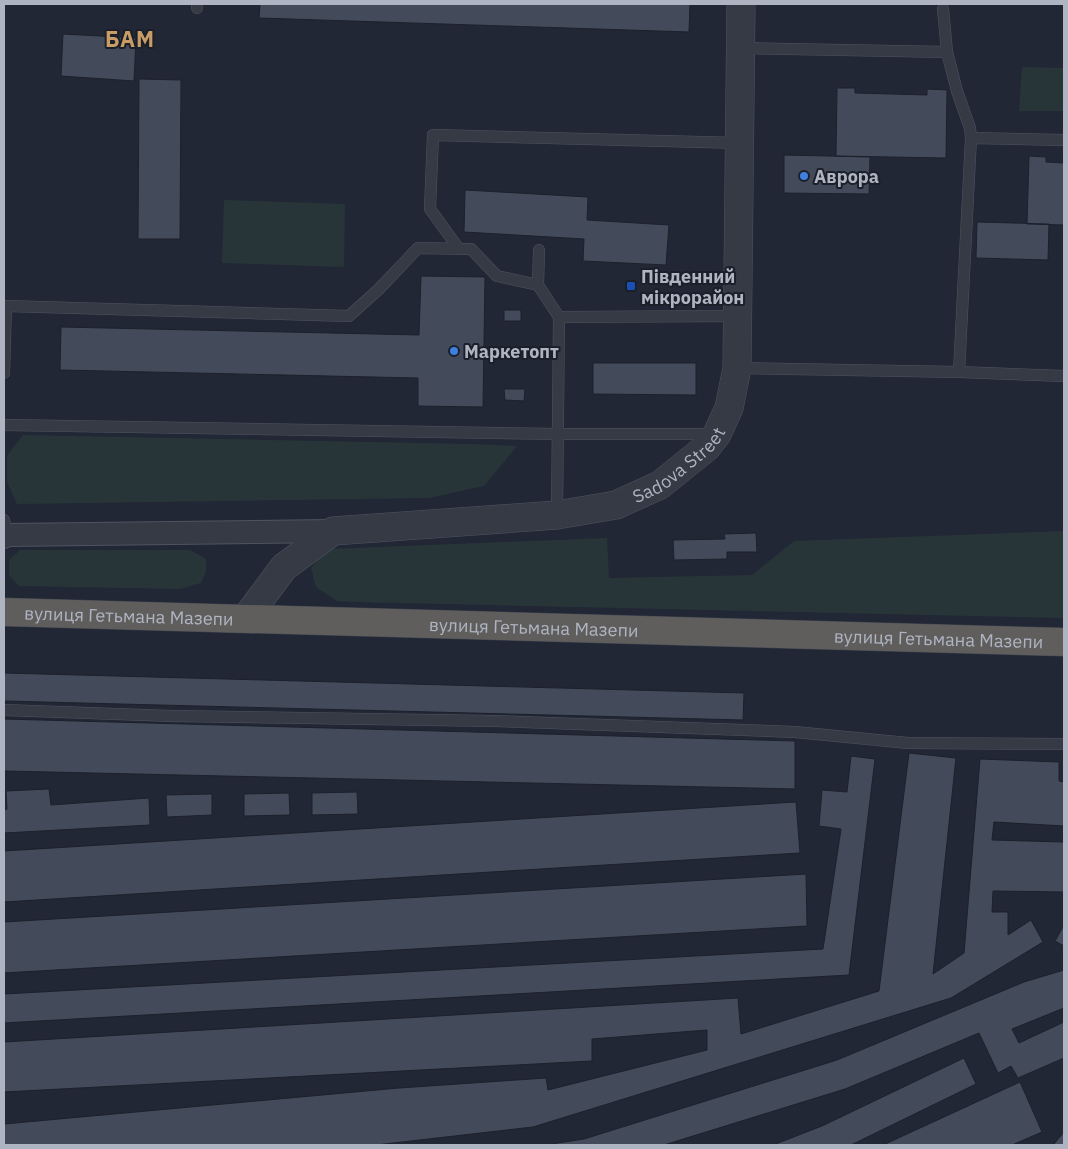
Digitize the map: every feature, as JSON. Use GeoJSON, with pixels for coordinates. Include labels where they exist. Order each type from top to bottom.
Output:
{"type":"FeatureCollection","features":[{"type":"Feature","properties":{"kind":"highway","name":"вулиця Гетьмана Мазепи"},"geometry":{"type":"LineString","coordinates":[[4,612],[1064,642]]}},
{"type":"Feature","properties":{"kind":"street","name":"Sadova Street"},"geometry":{"type":"LineString","coordinates":[[333,531],[557,515],[616,505],[660,486],[707,448],[717,434],[729,408],[737,368],[741,4]]}},
{"type":"Feature","properties":{"kind":"street"},"geometry":{"type":"LineString","coordinates":[[5,530],[333,531]]}},
{"type":"Feature","properties":{"kind":"street"},"geometry":{"type":"LineString","coordinates":[[246,618],[284,567],[333,531]]}},
{"type":"Feature","properties":{"kind":"lane"},"geometry":{"type":"LineString","coordinates":[[943,5],[947,52],[957,91],[970,128],[959,372]]}},
{"type":"Feature","properties":{"kind":"lane"},"geometry":{"type":"LineString","coordinates":[[741,48],[947,52]]}},
{"type":"Feature","properties":{"kind":"lane"},"geometry":{"type":"LineString","coordinates":[[458,249],[430,209],[433,135],[740,143]]}},
{"type":"Feature","properties":{"kind":"lane"},"geometry":{"type":"LineString","coordinates":[[970,138],[1064,140]]}},
{"type":"Feature","properties":{"kind":"lane"},"geometry":{"type":"LineString","coordinates":[[4,373],[6,306],[349,316],[379,289],[418,248],[471,249],[497,276],[538,285]]}},
{"type":"Feature","properties":{"kind":"lane"},"geometry":{"type":"LineString","coordinates":[[539,250],[538,285],[559,317],[557,515]]}},
{"type":"Feature","properties":{"kind":"lane"},"geometry":{"type":"LineString","coordinates":[[559,317],[738,316]]}},
{"type":"Feature","properties":{"kind":"lane"},"geometry":{"type":"LineString","coordinates":[[737,368],[1064,376]]}},
{"type":"Feature","properties":{"kind":"lane"},"geometry":{"type":"LineString","coordinates":[[4,426],[558,434],[717,434]]}},
{"type":"Feature","properties":{"kind":"lane"},"geometry":{"type":"LineString","coordinates":[[4,710],[182,716],[494,721],[795,732],[908,743],[1064,744]]}},
{"type":"Feature","properties":{"kind":"shaded area"},"geometry":{"type":"Polygon","coordinates":[[[1022,67],[1064,68],[1064,111],[1019,111],[1022,67]]]}},
{"type":"Feature","properties":{"kind":"shaded area"},"geometry":{"type":"Polygon","coordinates":[[[224,200],[345,204],[344,267],[222,263],[224,200]]]}},
{"type":"Feature","properties":{"kind":"shaded area"},"geometry":{"type":"Polygon","coordinates":[[[23,435],[517,446],[484,486],[429,498],[17,504],[7,482],[7,456],[23,435]]]}},
{"type":"Feature","properties":{"kind":"shaded area"},"geometry":{"type":"Polygon","coordinates":[[[1064,531],[1064,618],[337,601],[316,587],[311,568],[327,549],[607,538],[609,578],[752,575],[794,541],[1064,531]]]}},
{"type":"Feature","properties":{"kind":"shaded area"},"geometry":{"type":"Polygon","coordinates":[[[20,550],[190,550],[206,559],[206,572],[201,583],[179,589],[19,586],[9,575],[9,560],[20,550]]]}},
{"type":"Feature","properties":{"kind":"building"},"geometry":{"type":"Polygon","coordinates":[[[260,4],[690,4],[689,32],[259,18],[260,4]]]}},
{"type":"Feature","properties":{"kind":"building"},"geometry":{"type":"Polygon","coordinates":[[[63,34],[136,38],[134,81],[61,76],[63,34]]]}},
{"type":"Feature","properties":{"kind":"building"},"geometry":{"type":"Polygon","coordinates":[[[139,79],[181,80],[180,239],[138,239],[139,79]]]}},
{"type":"Feature","properties":{"kind":"building"},"geometry":{"type":"Polygon","coordinates":[[[837,88],[855,88],[855,93],[927,95],[927,89],[947,90],[946,158],[836,156],[837,88]]]}},
{"type":"Feature","properties":{"kind":"building"},"geometry":{"type":"Polygon","coordinates":[[[784,155],[870,157],[869,194],[784,193],[784,155]]]}},
{"type":"Feature","properties":{"kind":"building"},"geometry":{"type":"Polygon","coordinates":[[[1029,156],[1046,157],[1046,162],[1064,163],[1064,225],[1027,224],[1029,156]]]}},
{"type":"Feature","properties":{"kind":"building"},"geometry":{"type":"Polygon","coordinates":[[[465,190],[588,197],[587,220],[669,225],[666,265],[583,261],[584,239],[464,232],[465,190]]]}},
{"type":"Feature","properties":{"kind":"building"},"geometry":{"type":"Polygon","coordinates":[[[977,222],[1049,224],[1048,260],[976,258],[977,222]]]}},
{"type":"Feature","properties":{"kind":"building"},"geometry":{"type":"Polygon","coordinates":[[[421,276],[485,277],[483,407],[418,406],[418,378],[60,370],[61,327],[419,335],[421,276]]]}},
{"type":"Feature","properties":{"kind":"building"},"geometry":{"type":"Polygon","coordinates":[[[504,310],[521,310],[521,321],[504,321],[504,310]]]}},
{"type":"Feature","properties":{"kind":"building"},"geometry":{"type":"Polygon","coordinates":[[[593,363],[696,363],[696,395],[593,394],[593,363]]]}},
{"type":"Feature","properties":{"kind":"building"},"geometry":{"type":"Polygon","coordinates":[[[504,389],[525,389],[524,401],[505,400],[504,389]]]}},
{"type":"Feature","properties":{"kind":"building"},"geometry":{"type":"Polygon","coordinates":[[[756,533],[757,552],[727,552],[727,559],[674,560],[673,540],[725,539],[724,534],[756,533]]]}},
{"type":"Feature","properties":{"kind":"building"},"geometry":{"type":"Polygon","coordinates":[[[4,673],[744,693],[743,720],[4,701],[4,673]]]}},
{"type":"Feature","properties":{"kind":"building"},"geometry":{"type":"Polygon","coordinates":[[[4,719],[795,741],[795,789],[4,771],[4,719]]]}},
{"type":"Feature","properties":{"kind":"building"},"geometry":{"type":"Polygon","coordinates":[[[909,753],[956,758],[933,974],[964,953],[980,759],[1059,762],[1059,781],[1064,782],[1064,826],[994,822],[992,840],[1064,842],[1064,892],[993,891],[992,912],[1008,912],[1008,935],[1031,920],[1043,942],[951,998],[533,1127],[376,1145],[4,1145],[4,1124],[399,1088],[546,1078],[548,1090],[707,1050],[707,1030],[592,1039],[592,1061],[4,1092],[4,1042],[738,998],[741,1034],[879,991],[909,753]]]}},
{"type":"Feature","properties":{"kind":"building"},"geometry":{"type":"Polygon","coordinates":[[[851,756],[875,759],[849,975],[4,1023],[4,994],[823,949],[841,829],[819,826],[822,790],[847,792],[851,756]]]}},
{"type":"Feature","properties":{"kind":"building"},"geometry":{"type":"Polygon","coordinates":[[[49,789],[51,805],[149,798],[150,825],[4,833],[4,810],[7,809],[6,791],[49,789]]]}},
{"type":"Feature","properties":{"kind":"building"},"geometry":{"type":"Polygon","coordinates":[[[357,792],[358,814],[312,815],[312,793],[357,792]]]}},
{"type":"Feature","properties":{"kind":"building"},"geometry":{"type":"Polygon","coordinates":[[[289,793],[290,815],[244,816],[244,794],[289,793]]]}},
{"type":"Feature","properties":{"kind":"building"},"geometry":{"type":"Polygon","coordinates":[[[212,794],[212,815],[167,817],[166,795],[212,794]]]}},
{"type":"Feature","properties":{"kind":"building"},"geometry":{"type":"Polygon","coordinates":[[[796,802],[800,853],[4,902],[4,851],[796,802]]]}},
{"type":"Feature","properties":{"kind":"building"},"geometry":{"type":"Polygon","coordinates":[[[806,874],[807,926],[4,973],[4,922],[806,874]]]}},
{"type":"Feature","properties":{"kind":"building"},"geometry":{"type":"Polygon","coordinates":[[[1064,925],[1064,946],[1055,941],[1064,925]]]}},
{"type":"Feature","properties":{"kind":"building"},"geometry":{"type":"Polygon","coordinates":[[[1064,970],[1064,1008],[1012,1029],[1019,1043],[1064,1022],[1064,1058],[1018,1078],[1011,1066],[998,1073],[979,1033],[845,1089],[664,1145],[545,1145],[584,1139],[837,1060],[1024,982],[1064,970]]]}},
{"type":"Feature","properties":{"kind":"building"},"geometry":{"type":"Polygon","coordinates":[[[964,1058],[976,1084],[851,1145],[773,1145],[822,1126],[964,1058]]]}},
{"type":"Feature","properties":{"kind":"building"},"geometry":{"type":"Polygon","coordinates":[[[1020,1082],[1042,1132],[1012,1145],[883,1145],[1020,1082]]]}},
{"type":"Feature","properties":{"kind":"building"},"geometry":{"type":"Polygon","coordinates":[[[1064,1132],[1064,1145],[1053,1145],[1054,1144],[1064,1132]]]}},
{"type":"Feature","properties":{"kind":"place","name":"Аврора"},"geometry":{"type":"Point","coordinates":[804,176]}},
{"type":"Feature","properties":{"kind":"place","name":"Південний мікрорайон"},"geometry":{"type":"Point","coordinates":[631,286]}},
{"type":"Feature","properties":{"kind":"place","name":"Маркетопт"},"geometry":{"type":"Point","coordinates":[454,351]}},
{"type":"Feature","properties":{"kind":"district","name":"БАМ"},"geometry":{"type":"Point","coordinates":[130,38]}}]}
